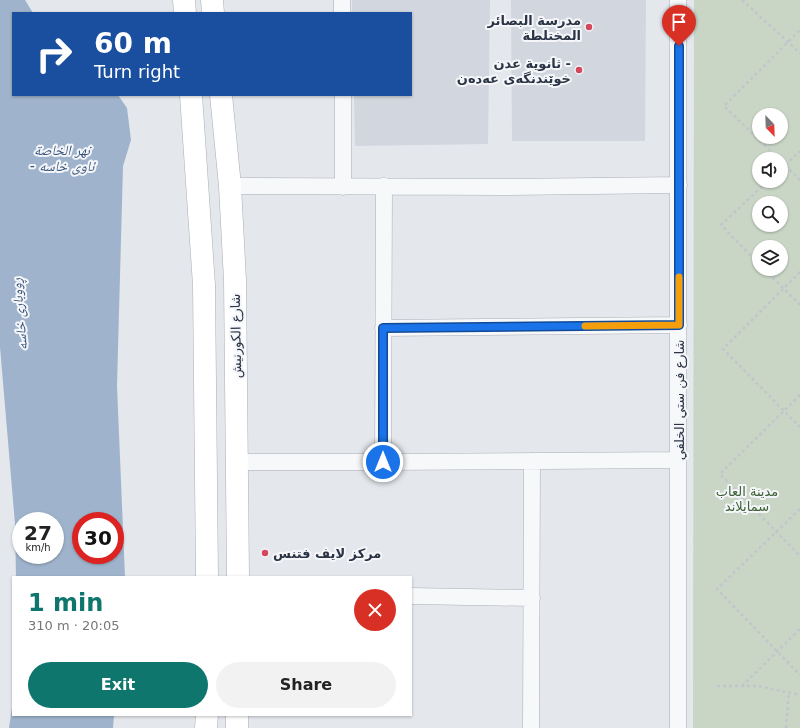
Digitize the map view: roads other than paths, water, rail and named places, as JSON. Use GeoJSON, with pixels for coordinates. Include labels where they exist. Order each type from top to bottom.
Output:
{"type":"FeatureCollection","features":[{"type":"Feature","properties":{"kind":"main road"},"geometry":{"type":"LineString","coordinates":[[184,0],[185,12]]}},
{"type":"Feature","properties":{"kind":"main road"},"geometry":{"type":"LineString","coordinates":[[212,0],[213,12]]}},
{"type":"Feature","properties":{"kind":"main road"},"geometry":{"type":"LineString","coordinates":[[191,96],[204,285],[207,576]]}},
{"type":"Feature","properties":{"kind":"main road","name":"شارع الكورنيش"},"geometry":{"type":"LineString","coordinates":[[221,96],[230,186],[235,280],[238,576]]}},
{"type":"Feature","properties":{"kind":"main road"},"geometry":{"type":"LineString","coordinates":[[206,716],[206,728]]}},
{"type":"Feature","properties":{"kind":"main road"},"geometry":{"type":"LineString","coordinates":[[237,716],[237,728]]}},
{"type":"Feature","properties":{"kind":"street"},"geometry":{"type":"LineString","coordinates":[[342,0],[342,12]]}},
{"type":"Feature","properties":{"kind":"street","name":"شارع فن ستي الخلفي"},"geometry":{"type":"LineString","coordinates":[[678,0],[678,728]]}},
{"type":"Feature","properties":{"kind":"street"},"geometry":{"type":"LineString","coordinates":[[343,96],[343,187]]}},
{"type":"Feature","properties":{"kind":"street"},"geometry":{"type":"LineString","coordinates":[[230,186],[503,187],[679,185]]}},
{"type":"Feature","properties":{"kind":"street"},"geometry":{"type":"LineString","coordinates":[[383,462],[384,186]]}},
{"type":"Feature","properties":{"kind":"street"},"geometry":{"type":"LineString","coordinates":[[383,328],[679,325]]}},
{"type":"Feature","properties":{"kind":"street"},"geometry":{"type":"LineString","coordinates":[[237,462],[678,460]]}},
{"type":"Feature","properties":{"kind":"street"},"geometry":{"type":"LineString","coordinates":[[531,728],[532,461]]}},
{"type":"Feature","properties":{"kind":"street"},"geometry":{"type":"LineString","coordinates":[[412,596],[532,598]]}},
{"type":"Feature","properties":{"kind":"water","name":"نهر الخاصة - ئاوی خاسە"},"geometry":{"type":"Polygon","coordinates":[[[0,0],[25,0],[32,12],[12,12],[12,96],[119,96],[127,108],[131,140],[123,166],[117,386],[122,512],[72,512],[72,564],[124,564],[124,553],[125,576],[16,576],[16,564],[64,564],[64,512],[14,512],[0,347],[0,0]]]}},
{"type":"Feature","properties":{"kind":"water"},"geometry":{"type":"Polygon","coordinates":[[[12,708],[12,716],[114,716],[113,728],[9,728],[12,708]]]}},
{"type":"Feature","properties":{"kind":"place","name":"مدرسة البصائر المختلطة"},"geometry":{"type":"Point","coordinates":[589,27]}},
{"type":"Feature","properties":{"kind":"place","name":"ثانوية عدن - خوێندنگەی عەدەن"},"geometry":{"type":"Point","coordinates":[579,70]}},
{"type":"Feature","properties":{"kind":"place","name":"مركز لايف فتنس"},"geometry":{"type":"Point","coordinates":[265,553]}},
{"type":"Feature","properties":{"kind":"water label","name":"ڕووباری خاسە"},"geometry":{"type":"Point","coordinates":[19,314]}},
{"type":"Feature","properties":{"kind":"park label","name":"مدينة العاب سمايلاند"},"geometry":{"type":"Point","coordinates":[747,498]}}]}
